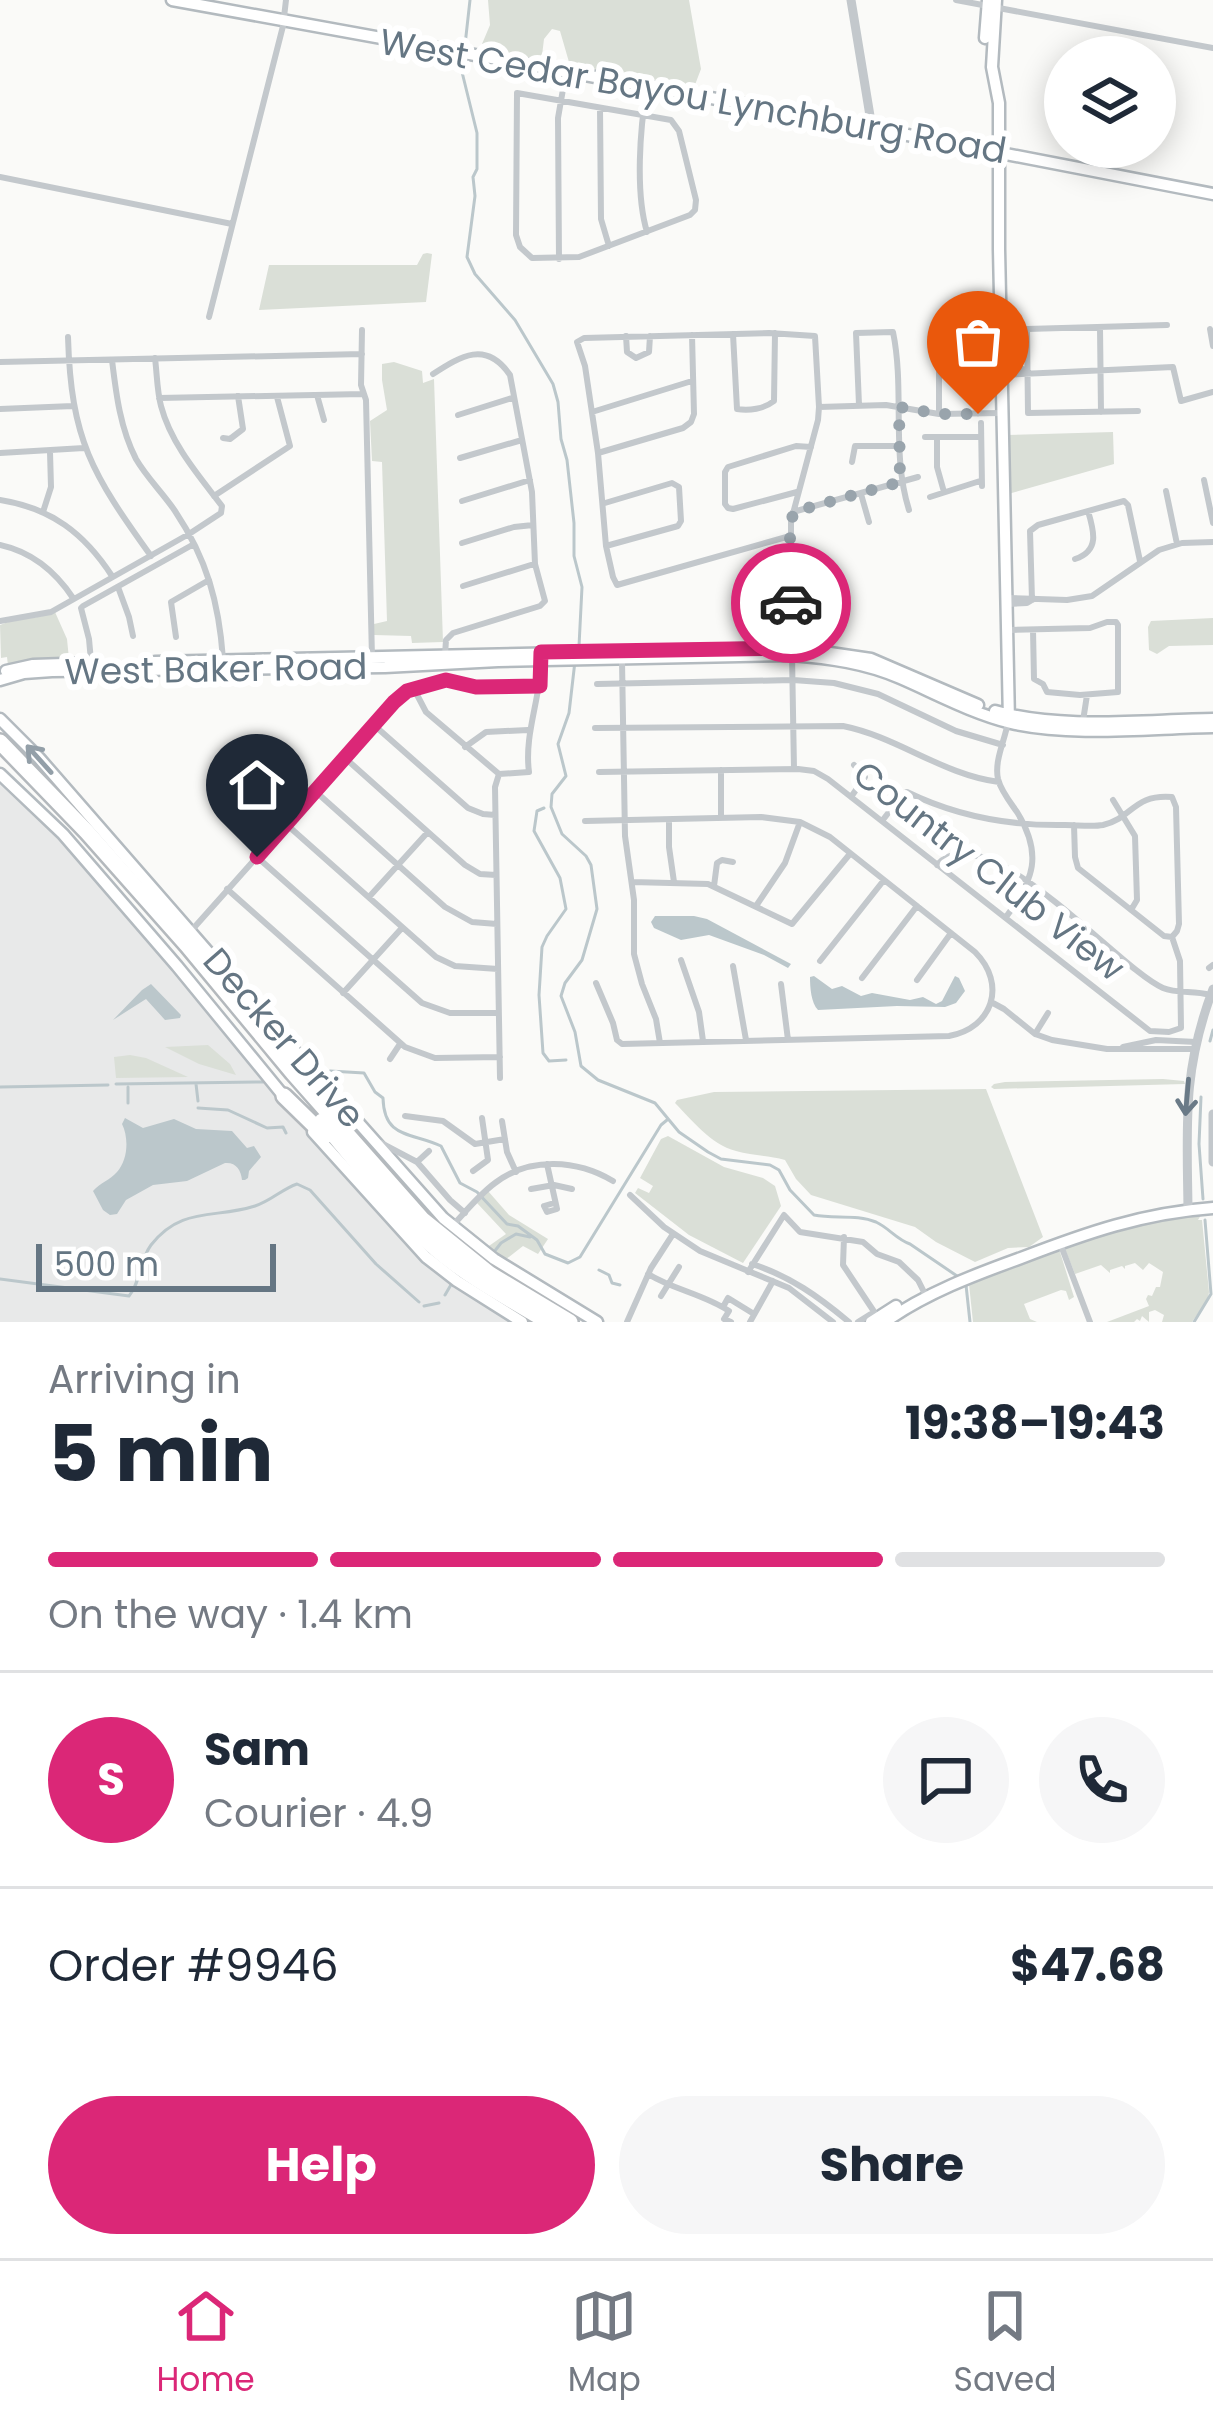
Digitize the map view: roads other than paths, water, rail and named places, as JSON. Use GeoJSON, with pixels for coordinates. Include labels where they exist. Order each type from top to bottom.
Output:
{"type":"FeatureCollection","features":[{"type":"Feature","properties":{"kind":"highway","name":"Decker Drive"},"geometry":{"type":"LineString","coordinates":[[1,747],[174,930],[407,1202],[538,1317]]}},
{"type":"Feature","properties":{"kind":"highway","name":"Decker Drive"},"geometry":{"type":"LineString","coordinates":[[1,747],[410,1224],[454,1263],[538,1317]]}},
{"type":"Feature","properties":{"kind":"highway"},"geometry":{"type":"LineString","coordinates":[[247,997],[338,1117],[342,1129]]}},
{"type":"Feature","properties":{"kind":"highway"},"geometry":{"type":"LineString","coordinates":[[281,1092],[379,1189]]}},
{"type":"Feature","properties":{"kind":"highway"},"geometry":{"type":"LineString","coordinates":[[538,1317],[572,1322]]}},
{"type":"Feature","properties":{"kind":"main road","name":"West Cedar Bayou Lynchburg Road"},"geometry":{"type":"LineString","coordinates":[[172,0],[1213,194]]}},
{"type":"Feature","properties":{"kind":"main road"},"geometry":{"type":"LineString","coordinates":[[992,3],[999,104],[1009,718]]}},
{"type":"Feature","properties":{"kind":"main road","name":"West Baker Road"},"geometry":{"type":"LineString","coordinates":[[0,677],[52,667],[792,650],[869,663],[1009,718],[1083,725],[1213,723]]}},
{"type":"Feature","properties":{"kind":"main road","name":"Decker Drive"},"geometry":{"type":"LineString","coordinates":[[0,719],[255,1003],[413,1188],[452,1227],[494,1259],[597,1322]]}},
{"type":"Feature","properties":{"kind":"main road","name":"Decker Drive"},"geometry":{"type":"LineString","coordinates":[[0,774],[62,834],[426,1257],[468,1289],[538,1317]]}},
{"type":"Feature","properties":{"kind":"main road"},"geometry":{"type":"LineString","coordinates":[[877,1319],[926,1295],[1108,1225],[1208,1208]]}},
{"type":"Feature","properties":{"kind":"street"},"geometry":{"type":"LineString","coordinates":[[209,317],[286,0]]}},
{"type":"Feature","properties":{"kind":"street"},"geometry":{"type":"LineString","coordinates":[[851,0],[872,128]]}},
{"type":"Feature","properties":{"kind":"street"},"geometry":{"type":"LineString","coordinates":[[956,0],[992,3],[1213,48]]}},
{"type":"Feature","properties":{"kind":"street"},"geometry":{"type":"LineString","coordinates":[[559,259],[558,118],[566,71]]}},
{"type":"Feature","properties":{"kind":"street"},"geometry":{"type":"LineString","coordinates":[[647,87],[642,114],[641,209],[647,232]]}},
{"type":"Feature","properties":{"kind":"street"},"geometry":{"type":"LineString","coordinates":[[517,93],[561,101],[667,118],[676,124],[695,210],[579,257],[532,257],[520,248],[517,93]]}},
{"type":"Feature","properties":{"kind":"street"},"geometry":{"type":"LineString","coordinates":[[600,108],[601,219],[609,246]]}},
{"type":"Feature","properties":{"kind":"street"},"geometry":{"type":"LineString","coordinates":[[0,177],[233,224]]}},
{"type":"Feature","properties":{"kind":"street"},"geometry":{"type":"LineString","coordinates":[[1138,411],[1028,413],[1028,329],[1167,325]]}},
{"type":"Feature","properties":{"kind":"street"},"geometry":{"type":"LineString","coordinates":[[1100,328],[1101,412]]}},
{"type":"Feature","properties":{"kind":"street"},"geometry":{"type":"LineString","coordinates":[[930,496],[982,482],[977,334],[972,329],[943,329],[938,335],[939,414]]}},
{"type":"Feature","properties":{"kind":"street"},"geometry":{"type":"LineString","coordinates":[[1210,329],[1213,346]]}},
{"type":"Feature","properties":{"kind":"street"},"geometry":{"type":"LineString","coordinates":[[362,330],[372,663]]}},
{"type":"Feature","properties":{"kind":"street"},"geometry":{"type":"LineString","coordinates":[[859,406],[856,333],[890,331],[899,407],[900,482],[909,510]]}},
{"type":"Feature","properties":{"kind":"street"},"geometry":{"type":"LineString","coordinates":[[734,334],[737,409],[748,411],[774,400],[775,334]]}},
{"type":"Feature","properties":{"kind":"street"},"geometry":{"type":"LineString","coordinates":[[598,453],[688,425],[694,414],[692,335]]}},
{"type":"Feature","properties":{"kind":"street"},"geometry":{"type":"LineString","coordinates":[[790,536],[617,585],[606,546],[598,453],[577,342],[626,336],[815,335],[819,407],[790,536],[794,769]]}},
{"type":"Feature","properties":{"kind":"street"},"geometry":{"type":"LineString","coordinates":[[626,336],[627,352],[636,358],[649,352],[650,336]]}},
{"type":"Feature","properties":{"kind":"street"},"geometry":{"type":"LineString","coordinates":[[68,337],[73,406],[84,448],[107,494],[151,556]]}},
{"type":"Feature","properties":{"kind":"street"},"geometry":{"type":"LineString","coordinates":[[433,374],[477,353],[491,357],[510,375],[530,480],[535,564],[544,598],[543,604],[458,631],[446,660]]}},
{"type":"Feature","properties":{"kind":"street"},"geometry":{"type":"LineString","coordinates":[[0,362],[362,354]]}},
{"type":"Feature","properties":{"kind":"street"},"geometry":{"type":"LineString","coordinates":[[0,621],[39,615],[151,556],[221,512],[222,506],[179,448],[159,398],[155,358]]}},
{"type":"Feature","properties":{"kind":"street"},"geometry":{"type":"LineString","coordinates":[[112,360],[121,413],[138,462],[189,534],[210,580],[218,607],[223,665]]}},
{"type":"Feature","properties":{"kind":"street"},"geometry":{"type":"LineString","coordinates":[[1002,372],[1173,367],[1181,401],[1213,392]]}},
{"type":"Feature","properties":{"kind":"street"},"geometry":{"type":"LineString","coordinates":[[592,412],[693,381]]}},
{"type":"Feature","properties":{"kind":"street"},"geometry":{"type":"LineString","coordinates":[[159,398],[363,394]]}},
{"type":"Feature","properties":{"kind":"street"},"geometry":{"type":"LineString","coordinates":[[317,395],[324,420]]}},
{"type":"Feature","properties":{"kind":"street"},"geometry":{"type":"LineString","coordinates":[[223,438],[230,439],[243,429],[238,396]]}},
{"type":"Feature","properties":{"kind":"street"},"geometry":{"type":"LineString","coordinates":[[214,496],[290,446],[277,397]]}},
{"type":"Feature","properties":{"kind":"street"},"geometry":{"type":"LineString","coordinates":[[458,415],[514,398]]}},
{"type":"Feature","properties":{"kind":"street"},"geometry":{"type":"LineString","coordinates":[[0,409],[73,406]]}},
{"type":"Feature","properties":{"kind":"street"},"geometry":{"type":"LineString","coordinates":[[819,407],[899,407],[980,418],[1003,413]]}},
{"type":"Feature","properties":{"kind":"street"},"geometry":{"type":"LineString","coordinates":[[926,437],[980,437]]}},
{"type":"Feature","properties":{"kind":"street"},"geometry":{"type":"LineString","coordinates":[[937,438],[937,467],[944,492]]}},
{"type":"Feature","properties":{"kind":"street"},"geometry":{"type":"LineString","coordinates":[[460,458],[522,440]]}},
{"type":"Feature","properties":{"kind":"street"},"geometry":{"type":"LineString","coordinates":[[797,492],[728,508],[725,472],[728,467],[796,446],[811,447]]}},
{"type":"Feature","properties":{"kind":"street"},"geometry":{"type":"LineString","coordinates":[[852,462],[855,446],[900,446]]}},
{"type":"Feature","properties":{"kind":"street"},"geometry":{"type":"LineString","coordinates":[[0,453],[84,448]]}},
{"type":"Feature","properties":{"kind":"street"},"geometry":{"type":"LineString","coordinates":[[43,512],[51,487],[50,452]]}},
{"type":"Feature","properties":{"kind":"street"},"geometry":{"type":"LineString","coordinates":[[793,512],[918,477]]}},
{"type":"Feature","properties":{"kind":"street"},"geometry":{"type":"LineString","coordinates":[[462,501],[530,480]]}},
{"type":"Feature","properties":{"kind":"street"},"geometry":{"type":"LineString","coordinates":[[1204,480],[1213,524]]}},
{"type":"Feature","properties":{"kind":"street"},"geometry":{"type":"LineString","coordinates":[[604,503],[672,483],[679,487],[678,526],[606,546]]}},
{"type":"Feature","properties":{"kind":"street"},"geometry":{"type":"LineString","coordinates":[[1166,491],[1178,544]]}},
{"type":"Feature","properties":{"kind":"street"},"geometry":{"type":"LineString","coordinates":[[861,494],[869,522]]}},
{"type":"Feature","properties":{"kind":"street"},"geometry":{"type":"LineString","coordinates":[[0,500],[43,512],[73,530],[93,548],[112,576]]}},
{"type":"Feature","properties":{"kind":"street"},"geometry":{"type":"LineString","coordinates":[[1032,600],[1032,528],[1124,501],[1140,561]]}},
{"type":"Feature","properties":{"kind":"street"},"geometry":{"type":"LineString","coordinates":[[1075,559],[1089,552],[1094,541],[1088,511]]}},
{"type":"Feature","properties":{"kind":"street"},"geometry":{"type":"LineString","coordinates":[[462,543],[533,525]]}},
{"type":"Feature","properties":{"kind":"street"},"geometry":{"type":"LineString","coordinates":[[1008,601],[1092,596],[1159,550],[1213,542]]}},
{"type":"Feature","properties":{"kind":"street"},"geometry":{"type":"LineString","coordinates":[[91,667],[81,608],[194,544]]}},
{"type":"Feature","properties":{"kind":"street"},"geometry":{"type":"LineString","coordinates":[[0,545],[46,567],[73,598]]}},
{"type":"Feature","properties":{"kind":"street"},"geometry":{"type":"LineString","coordinates":[[463,586],[535,564]]}},
{"type":"Feature","properties":{"kind":"street"},"geometry":{"type":"LineString","coordinates":[[176,638],[171,602],[210,580]]}},
{"type":"Feature","properties":{"kind":"street"},"geometry":{"type":"LineString","coordinates":[[118,587],[133,636]]}},
{"type":"Feature","properties":{"kind":"street"},"geometry":{"type":"LineString","coordinates":[[1008,630],[1090,628],[1116,622],[1118,692],[1050,694],[1034,679],[1033,630]]}},
{"type":"Feature","properties":{"kind":"street"},"geometry":{"type":"LineString","coordinates":[[622,655],[634,954],[660,1042]]}},
{"type":"Feature","properties":{"kind":"street"},"geometry":{"type":"LineString","coordinates":[[414,689],[423,709],[499,774],[529,772],[541,656]]}},
{"type":"Feature","properties":{"kind":"street"},"geometry":{"type":"LineString","coordinates":[[1119,664],[1130,664]]}},
{"type":"Feature","properties":{"kind":"street"},"geometry":{"type":"LineString","coordinates":[[191,931],[401,695],[446,680],[476,687],[540,686]]}},
{"type":"Feature","properties":{"kind":"street"},"geometry":{"type":"LineString","coordinates":[[597,684],[829,682],[868,691],[956,731],[1003,745]]}},
{"type":"Feature","properties":{"kind":"street"},"geometry":{"type":"LineString","coordinates":[[1083,725],[1087,695]]}},
{"type":"Feature","properties":{"kind":"street"},"geometry":{"type":"LineString","coordinates":[[1006,917],[1033,867],[1025,825],[999,782],[997,768],[1009,718]]}},
{"type":"Feature","properties":{"kind":"street"},"geometry":{"type":"LineString","coordinates":[[596,728],[826,724],[859,729],[949,769],[999,782]]}},
{"type":"Feature","properties":{"kind":"street"},"geometry":{"type":"LineString","coordinates":[[374,725],[468,808],[495,814]]}},
{"type":"Feature","properties":{"kind":"street"},"geometry":{"type":"LineString","coordinates":[[465,747],[486,732],[530,730]]}},
{"type":"Feature","properties":{"kind":"street"},"geometry":{"type":"LineString","coordinates":[[345,758],[469,868],[496,875]]}},
{"type":"Feature","properties":{"kind":"street"},"geometry":{"type":"LineString","coordinates":[[851,796],[865,777],[854,765]]}},
{"type":"Feature","properties":{"kind":"street","name":"Country Club View"},"geometry":{"type":"LineString","coordinates":[[599,772],[807,769],[851,796],[1150,1030],[1180,1030],[1181,990]]}},
{"type":"Feature","properties":{"kind":"street"},"geometry":{"type":"LineString","coordinates":[[721,770],[722,817]]}},
{"type":"Feature","properties":{"kind":"street"},"geometry":{"type":"LineString","coordinates":[[499,774],[495,814],[500,1078]]}},
{"type":"Feature","properties":{"kind":"street"},"geometry":{"type":"LineString","coordinates":[[315,791],[454,914],[472,922],[497,924]]}},
{"type":"Feature","properties":{"kind":"street"},"geometry":{"type":"LineString","coordinates":[[882,821],[907,792],[967,815],[1025,825],[1107,824],[1152,797],[1170,796],[1176,802],[1177,933],[1164,936],[1078,868],[1079,825]]}},
{"type":"Feature","properties":{"kind":"street"},"geometry":{"type":"LineString","coordinates":[[1113,800],[1136,838],[1137,896],[1130,910]]}},
{"type":"Feature","properties":{"kind":"street"},"geometry":{"type":"LineString","coordinates":[[585,821],[772,817],[800,822],[823,833],[980,956],[993,986],[991,1002],[974,1027],[956,1035],[619,1042],[596,983]]}},
{"type":"Feature","properties":{"kind":"street"},"geometry":{"type":"LineString","coordinates":[[670,818],[674,882]]}},
{"type":"Feature","properties":{"kind":"street"},"geometry":{"type":"LineString","coordinates":[[756,906],[785,863],[800,822]]}},
{"type":"Feature","properties":{"kind":"street"},"geometry":{"type":"LineString","coordinates":[[286,824],[442,961],[472,969],[498,969]]}},
{"type":"Feature","properties":{"kind":"street"},"geometry":{"type":"LineString","coordinates":[[369,897],[428,832]]}},
{"type":"Feature","properties":{"kind":"street"},"geometry":{"type":"LineString","coordinates":[[937,865],[949,855],[962,853],[1002,864],[1158,985],[1212,993],[1196,1046],[1186,1112],[1188,1209]]}},
{"type":"Feature","properties":{"kind":"street"},"geometry":{"type":"LineString","coordinates":[[632,882],[714,886],[792,925],[850,854]]}},
{"type":"Feature","properties":{"kind":"street"},"geometry":{"type":"LineString","coordinates":[[257,857],[416,999],[450,1013],[498,1013]]}},
{"type":"Feature","properties":{"kind":"street"},"geometry":{"type":"LineString","coordinates":[[714,886],[717,863],[733,862]]}},
{"type":"Feature","properties":{"kind":"street"},"geometry":{"type":"LineString","coordinates":[[820,961],[884,880]]}},
{"type":"Feature","properties":{"kind":"street"},"geometry":{"type":"LineString","coordinates":[[227,889],[400,1044],[434,1058],[500,1057]]}},
{"type":"Feature","properties":{"kind":"street"},"geometry":{"type":"LineString","coordinates":[[862,978],[917,906]]}},
{"type":"Feature","properties":{"kind":"street"},"geometry":{"type":"LineString","coordinates":[[343,993],[402,928]]}},
{"type":"Feature","properties":{"kind":"street"},"geometry":{"type":"LineString","coordinates":[[917,980],[951,933]]}},
{"type":"Feature","properties":{"kind":"street"},"geometry":{"type":"LineString","coordinates":[[1172,937],[1179,954],[1181,990]]}},
{"type":"Feature","properties":{"kind":"street"},"geometry":{"type":"LineString","coordinates":[[681,959],[697,1004],[703,1041]]}},
{"type":"Feature","properties":{"kind":"street"},"geometry":{"type":"LineString","coordinates":[[733,966],[746,1040]]}},
{"type":"Feature","properties":{"kind":"street"},"geometry":{"type":"LineString","coordinates":[[781,985],[788,1040]]}},
{"type":"Feature","properties":{"kind":"street"},"geometry":{"type":"LineString","coordinates":[[991,1002],[1035,1034],[1052,1040],[1100,1048],[1156,1040],[1196,1046]]}},
{"type":"Feature","properties":{"kind":"street"},"geometry":{"type":"LineString","coordinates":[[1035,1034],[1048,1013]]}},
{"type":"Feature","properties":{"kind":"street"},"geometry":{"type":"LineString","coordinates":[[390,1058],[400,1044]]}},
{"type":"Feature","properties":{"kind":"street"},"geometry":{"type":"LineString","coordinates":[[1213,1114],[1213,1162]]}},
{"type":"Feature","properties":{"kind":"street"},"geometry":{"type":"LineString","coordinates":[[405,1116],[442,1121],[475,1144],[505,1139]]}},
{"type":"Feature","properties":{"kind":"street"},"geometry":{"type":"LineString","coordinates":[[473,1172],[488,1160],[482,1118]]}},
{"type":"Feature","properties":{"kind":"street"},"geometry":{"type":"LineString","coordinates":[[502,1121],[516,1172]]}},
{"type":"Feature","properties":{"kind":"street"},"geometry":{"type":"LineString","coordinates":[[380,1143],[417,1162],[465,1213]]}},
{"type":"Feature","properties":{"kind":"street"},"geometry":{"type":"LineString","coordinates":[[417,1162],[429,1150]]}},
{"type":"Feature","properties":{"kind":"street"},"geometry":{"type":"LineString","coordinates":[[452,1227],[494,1184],[516,1172],[547,1164],[584,1167],[614,1181]]}},
{"type":"Feature","properties":{"kind":"street"},"geometry":{"type":"LineString","coordinates":[[547,1164],[554,1203]]}},
{"type":"Feature","properties":{"kind":"street"},"geometry":{"type":"LineString","coordinates":[[422,1189],[432,1179]]}},
{"type":"Feature","properties":{"kind":"street"},"geometry":{"type":"LineString","coordinates":[[439,1187],[447,1181]]}},
{"type":"Feature","properties":{"kind":"street"},"geometry":{"type":"LineString","coordinates":[[531,1190],[552,1185],[572,1189]]}},
{"type":"Feature","properties":{"kind":"street"},"geometry":{"type":"LineString","coordinates":[[630,1195],[700,1251],[777,1272],[854,1322],[877,1319],[843,1264],[844,1237]]}},
{"type":"Feature","properties":{"kind":"street"},"geometry":{"type":"LineString","coordinates":[[750,1268],[784,1214],[800,1232],[863,1242],[877,1254],[899,1262],[926,1295]]}},
{"type":"Feature","properties":{"kind":"street"},"geometry":{"type":"LineString","coordinates":[[627,1322],[648,1274],[673,1234]]}},
{"type":"Feature","properties":{"kind":"street"},"geometry":{"type":"LineString","coordinates":[[1060,1243],[1090,1322]]}},
{"type":"Feature","properties":{"kind":"street"},"geometry":{"type":"LineString","coordinates":[[661,1296],[679,1267]]}},
{"type":"Feature","properties":{"kind":"street"},"geometry":{"type":"LineString","coordinates":[[750,1268],[797,1294],[833,1322]]}},
{"type":"Feature","properties":{"kind":"street"},"geometry":{"type":"LineString","coordinates":[[648,1274],[723,1307],[729,1311],[724,1318],[731,1322]]}},
{"type":"Feature","properties":{"kind":"street"},"geometry":{"type":"LineString","coordinates":[[694,1293],[702,1280]]}},
{"type":"Feature","properties":{"kind":"street"},"geometry":{"type":"LineString","coordinates":[[723,1307],[728,1298],[752,1318],[773,1282]]}},
{"type":"Feature","properties":{"kind":"street"},"geometry":{"type":"LineString","coordinates":[[823,1313],[830,1306]]}},
{"type":"Feature","properties":{"kind":"waterway"},"geometry":{"type":"LineString","coordinates":[[470,0],[462,72],[477,133],[477,169],[467,257],[475,274],[515,320],[553,384],[582,587],[579,646]]}},
{"type":"Feature","properties":{"kind":"waterway"},"geometry":{"type":"LineString","coordinates":[[575,661],[569,713],[558,744],[566,776],[552,794],[551,807],[562,834],[591,865],[597,909],[582,960],[561,996],[581,1066],[598,1080],[655,1103],[679,1132],[721,1159],[779,1170],[814,1215],[876,1222],[960,1278]]}},
{"type":"Feature","properties":{"kind":"waterway"},"geometry":{"type":"LineString","coordinates":[[544,808],[537,811],[534,831],[560,878],[566,909],[542,947],[543,1053],[549,1061],[566,1060]]}},
{"type":"Feature","properties":{"kind":"waterway"},"geometry":{"type":"LineString","coordinates":[[1210,1041],[1213,1030]]}},
{"type":"Feature","properties":{"kind":"waterway"},"geometry":{"type":"LineString","coordinates":[[325,1078],[330,1071],[364,1073],[383,1098],[394,1128],[441,1146],[460,1183],[477,1192],[507,1224],[537,1240],[545,1254],[568,1263],[580,1257],[667,1120]]}},
{"type":"Feature","properties":{"kind":"waterway"},"geometry":{"type":"LineString","coordinates":[[116,1084],[263,1082]]}},
{"type":"Feature","properties":{"kind":"waterway"},"geometry":{"type":"LineString","coordinates":[[196,1084],[198,1101]]}},
{"type":"Feature","properties":{"kind":"waterway"},"geometry":{"type":"LineString","coordinates":[[0,1087],[108,1085]]}},
{"type":"Feature","properties":{"kind":"waterway"},"geometry":{"type":"LineString","coordinates":[[128,1087],[128,1103]]}},
{"type":"Feature","properties":{"kind":"waterway"},"geometry":{"type":"LineString","coordinates":[[1201,1097],[1203,1199]]}},
{"type":"Feature","properties":{"kind":"waterway"},"geometry":{"type":"LineString","coordinates":[[198,1108],[228,1110],[267,1128],[283,1127],[286,1133]]}},
{"type":"Feature","properties":{"kind":"waterway"},"geometry":{"type":"LineString","coordinates":[[0,1279],[129,1296],[151,1245],[174,1224],[255,1206],[297,1184],[310,1190],[376,1264],[419,1302]]}},
{"type":"Feature","properties":{"kind":"waterway"},"geometry":{"type":"LineString","coordinates":[[1194,1322],[1211,1294],[1205,1220]]}},
{"type":"Feature","properties":{"kind":"waterway"},"geometry":{"type":"LineString","coordinates":[[494,1252],[516,1234],[530,1237]]}},
{"type":"Feature","properties":{"kind":"waterway"},"geometry":{"type":"LineString","coordinates":[[599,1270],[620,1285]]}},
{"type":"Feature","properties":{"kind":"waterway"},"geometry":{"type":"LineString","coordinates":[[445,1295],[452,1283]]}},
{"type":"Feature","properties":{"kind":"waterway"},"geometry":{"type":"LineString","coordinates":[[966,1285],[970,1322]]}},
{"type":"Feature","properties":{"kind":"waterway"},"geometry":{"type":"LineString","coordinates":[[424,1306],[439,1303]]}}]}
